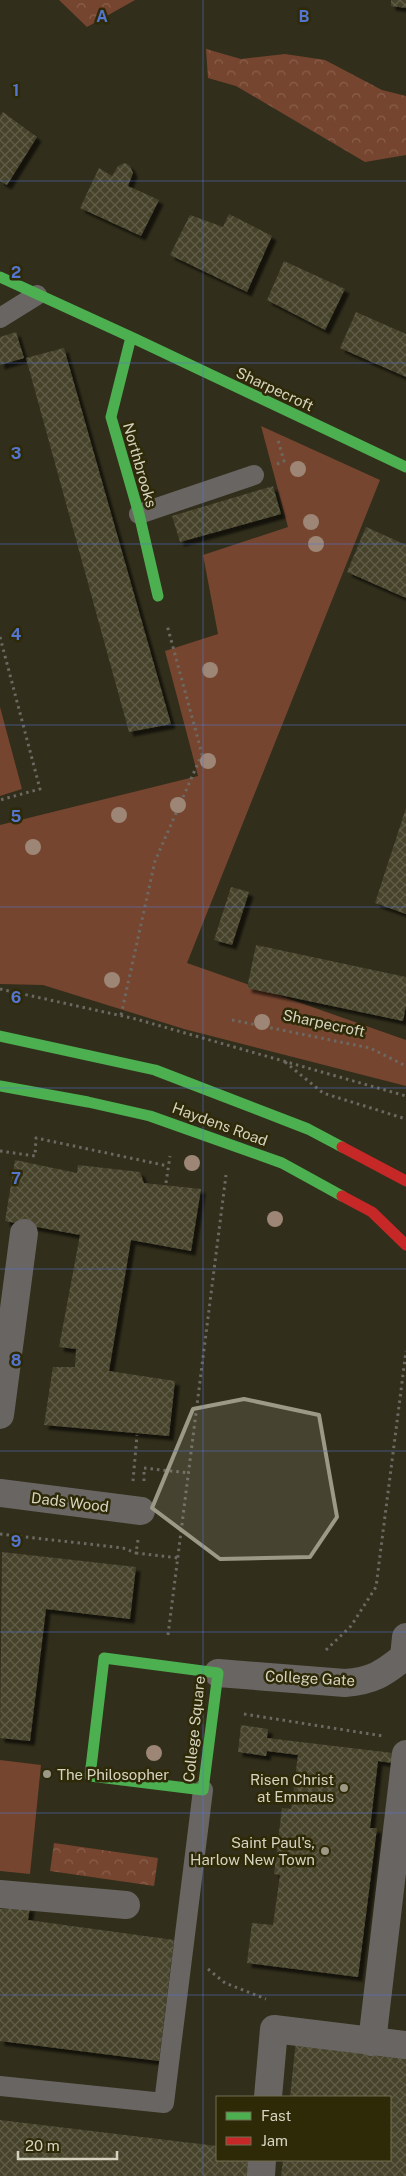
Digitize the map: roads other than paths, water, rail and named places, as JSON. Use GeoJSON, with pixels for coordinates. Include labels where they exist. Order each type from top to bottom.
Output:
{"type":"FeatureCollection","features":[{"type":"Feature","properties":{"kind":"street"},"geometry":{"type":"LineString","coordinates":[[0,277],[131,337]]}},
{"type":"Feature","properties":{"kind":"street","name":"Sharpecroft"},"geometry":{"type":"LineString","coordinates":[[131,337],[406,467]]}},
{"type":"Feature","properties":{"kind":"street","name":"Northbrooks"},"geometry":{"type":"LineString","coordinates":[[131,337],[111,417],[139,514],[158,596]]}},
{"type":"Feature","properties":{"kind":"street","name":"Haydens Road"},"geometry":{"type":"LineString","coordinates":[[0,1036],[155,1070],[308,1129],[406,1180]]}},
{"type":"Feature","properties":{"kind":"street","name":"Haydens Road"},"geometry":{"type":"LineString","coordinates":[[0,1086],[88,1102],[150,1116],[282,1163],[372,1212],[406,1244]]}},
{"type":"Feature","properties":{"kind":"street"},"geometry":{"type":"LineString","coordinates":[[0,1414],[5,1336],[24,1233]]}},
{"type":"Feature","properties":{"kind":"street","name":"Dads Wood"},"geometry":{"type":"LineString","coordinates":[[0,1494],[140,1511]]}},
{"type":"Feature","properties":{"kind":"street","name":"College Gate"},"geometry":{"type":"LineString","coordinates":[[218,1673],[345,1682],[363,1681],[384,1673],[405,1651]]}},
{"type":"Feature","properties":{"kind":"street","name":"College Square"},"geometry":{"type":"LineString","coordinates":[[104,1658],[218,1673],[203,1790],[90,1776],[104,1658]]}},
{"type":"Feature","properties":{"kind":"street"},"geometry":{"type":"LineString","coordinates":[[372,2042],[397,1745]]}},
{"type":"Feature","properties":{"kind":"street"},"geometry":{"type":"LineString","coordinates":[[0,1894],[126,1905]]}},
{"type":"Feature","properties":{"kind":"street"},"geometry":{"type":"LineString","coordinates":[[268,2096],[274,2029],[406,2045]]}},
{"type":"Feature","properties":{"kind":"street"},"geometry":{"type":"LineString","coordinates":[[261,2176],[262,2161]]}},
{"type":"Feature","properties":{"kind":"lane"},"geometry":{"type":"LineString","coordinates":[[0,318],[37,295]]}},
{"type":"Feature","properties":{"kind":"lane"},"geometry":{"type":"LineString","coordinates":[[139,514],[254,475]]}},
{"type":"Feature","properties":{"kind":"lane"},"geometry":{"type":"LineString","coordinates":[[0,2086],[164,2103],[203,1790]]}},
{"type":"Feature","properties":{"kind":"place","name":"The Philosopher"},"geometry":{"type":"Point","coordinates":[47,1774]}},
{"type":"Feature","properties":{"kind":"place","name":"Risen Christ at Emmaus"},"geometry":{"type":"Point","coordinates":[344,1788]}},
{"type":"Feature","properties":{"kind":"place","name":"Saint Paul's, Harlow New Town"},"geometry":{"type":"Point","coordinates":[325,1851]}}]}
